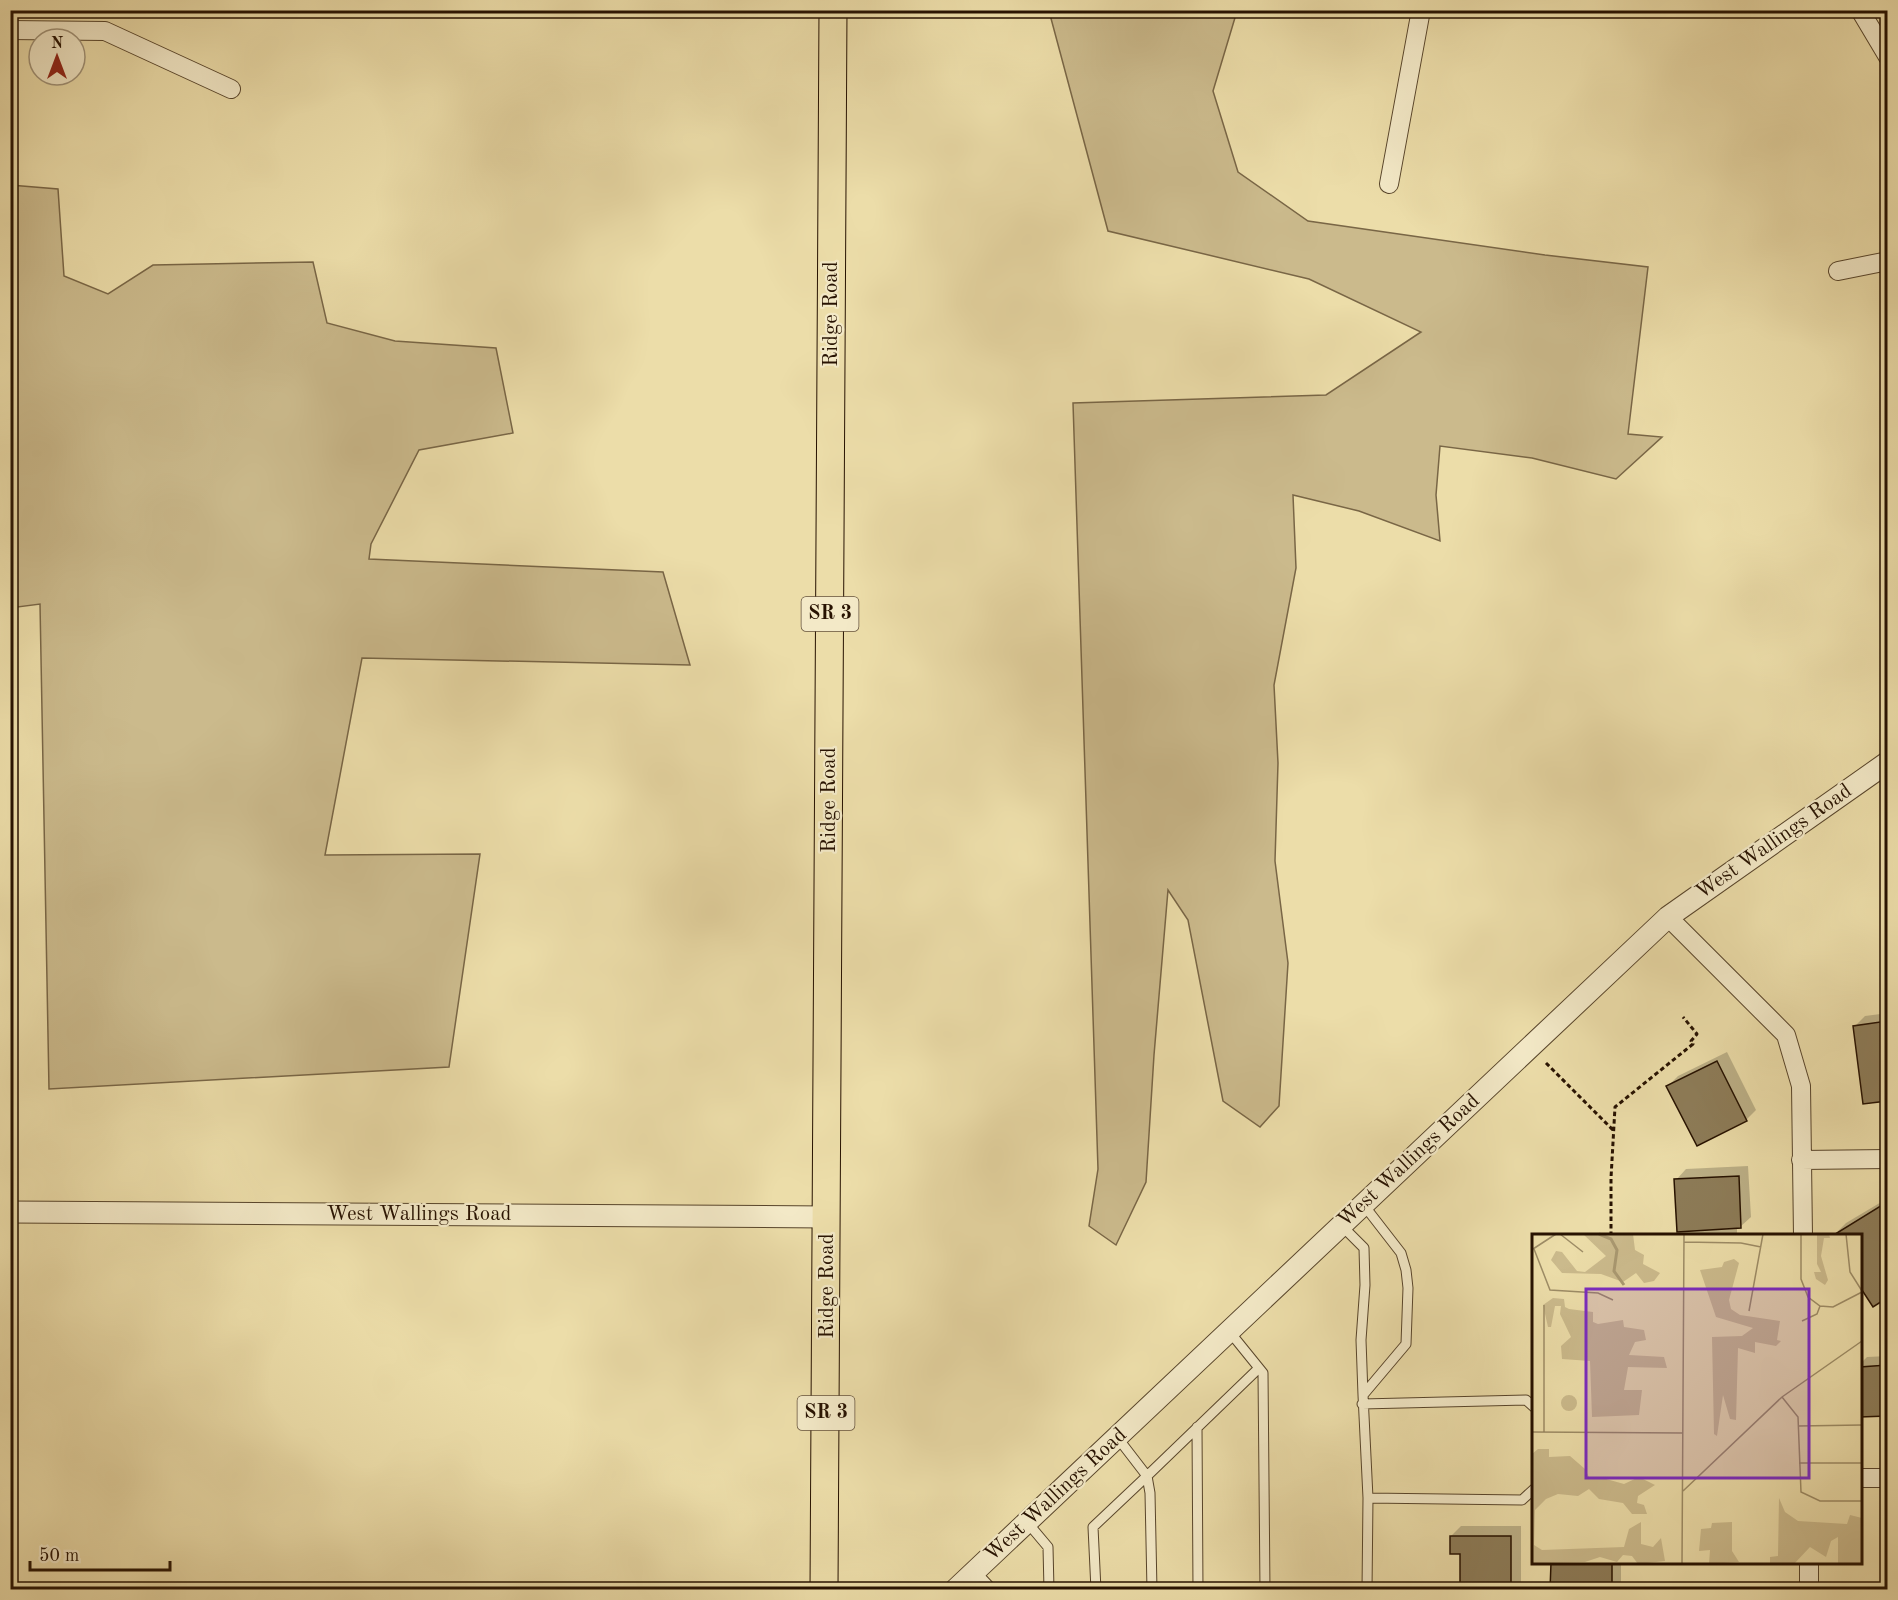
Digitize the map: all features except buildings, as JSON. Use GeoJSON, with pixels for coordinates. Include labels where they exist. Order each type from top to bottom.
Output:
{"type":"FeatureCollection","features":[{"type":"Feature","properties":{"kind":"main road","name":"Ridge Road"},"geometry":{"type":"LineString","coordinates":[[824,1590],[833,10]]}},
{"type":"Feature","properties":{"kind":"street"},"geometry":{"type":"LineString","coordinates":[[1389,184],[1421,10]]}},
{"type":"Feature","properties":{"kind":"street"},"geometry":{"type":"LineString","coordinates":[[1860,10],[1887,57]]}},
{"type":"Feature","properties":{"kind":"street"},"geometry":{"type":"LineString","coordinates":[[10,30],[105,31],[231,89]]}},
{"type":"Feature","properties":{"kind":"street"},"geometry":{"type":"LineString","coordinates":[[1838,271],[1887,261]]}},
{"type":"Feature","properties":{"kind":"street","name":"West Wallings Road"},"geometry":{"type":"LineString","coordinates":[[955,1590],[1668,917],[1887,762]]}},
{"type":"Feature","properties":{"kind":"street"},"geometry":{"type":"LineString","coordinates":[[1668,917],[1786,1035],[1801,1086],[1803,1234]]}},
{"type":"Feature","properties":{"kind":"street"},"geometry":{"type":"LineString","coordinates":[[1801,1160],[1887,1159]]}},
{"type":"Feature","properties":{"kind":"street","name":"West Wallings Road"},"geometry":{"type":"LineString","coordinates":[[10,1212],[827,1217]]}},
{"type":"Feature","properties":{"kind":"street"},"geometry":{"type":"LineString","coordinates":[[1862,1478],[1887,1478]]}},
{"type":"Feature","properties":{"kind":"street"},"geometry":{"type":"LineString","coordinates":[[1809,1564],[1809,1590]]}},
{"type":"Feature","properties":{"kind":"lane"},"geometry":{"type":"LineString","coordinates":[[1362,1399],[1406,1344],[1408,1288],[1401,1253],[1364,1204]]}},
{"type":"Feature","properties":{"kind":"lane"},"geometry":{"type":"LineString","coordinates":[[1341,1225],[1364,1248],[1365,1286],[1361,1340],[1368,1498],[1367,1590]]}},
{"type":"Feature","properties":{"kind":"lane"},"geometry":{"type":"LineString","coordinates":[[1229,1331],[1263,1373],[1265,1590]]}},
{"type":"Feature","properties":{"kind":"lane"},"geometry":{"type":"LineString","coordinates":[[1096,1590],[1093,1527],[1259,1368]]}},
{"type":"Feature","properties":{"kind":"lane"},"geometry":{"type":"LineString","coordinates":[[1362,1399],[1526,1400],[1532,1405]]}},
{"type":"Feature","properties":{"kind":"lane"},"geometry":{"type":"LineString","coordinates":[[1197,1427],[1198,1590]]}},
{"type":"Feature","properties":{"kind":"lane"},"geometry":{"type":"LineString","coordinates":[[1117,1437],[1147,1476],[1150,1492],[1152,1590]]}},
{"type":"Feature","properties":{"kind":"lane"},"geometry":{"type":"LineString","coordinates":[[1368,1498],[1522,1500],[1532,1490]]}},
{"type":"Feature","properties":{"kind":"lane"},"geometry":{"type":"LineString","coordinates":[[1027,1522],[1048,1547],[1049,1590]]}},
{"type":"Feature","properties":{"kind":"lane"},"geometry":{"type":"LineString","coordinates":[[975,1571],[993,1590]]}},
{"type":"Feature","properties":{"kind":"path"},"geometry":{"type":"LineString","coordinates":[[1611,1234],[1615,1107],[1694,1044],[1691,1041],[1697,1034],[1683,1017]]}},
{"type":"Feature","properties":{"kind":"path"},"geometry":{"type":"LineString","coordinates":[[1546,1063],[1613,1130]]}},
{"type":"Feature","properties":{"kind":"shaded area"},"geometry":{"type":"Polygon","coordinates":[[[1049,11],[1237,11],[1213,91],[1238,172],[1308,221],[1545,255],[1648,267],[1628,434],[1662,437],[1616,479],[1532,458],[1440,446],[1436,495],[1440,541],[1359,511],[1293,495],[1296,568],[1274,685],[1278,763],[1275,861],[1288,963],[1279,1106],[1260,1127],[1223,1101],[1188,920],[1168,890],[1146,1182],[1116,1245],[1089,1226],[1098,1169],[1073,403],[1326,395],[1421,332],[1309,279],[1108,231],[1049,11]]]}},
{"type":"Feature","properties":{"kind":"shaded area"},"geometry":{"type":"Polygon","coordinates":[[[10,185],[58,189],[64,276],[108,294],[153,265],[313,262],[327,323],[395,341],[496,348],[513,433],[419,450],[371,544],[369,559],[663,572],[690,665],[362,658],[325,855],[480,854],[449,1067],[49,1089],[40,604],[10,608],[10,185]]]}}]}
